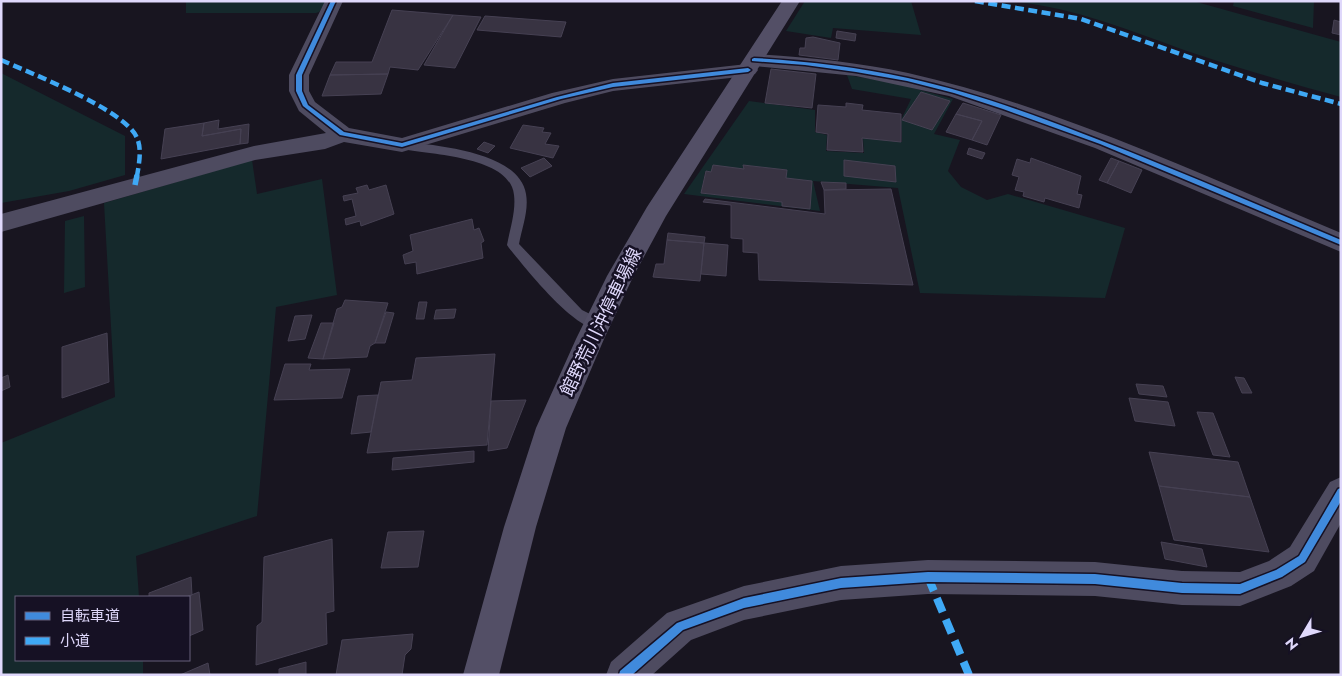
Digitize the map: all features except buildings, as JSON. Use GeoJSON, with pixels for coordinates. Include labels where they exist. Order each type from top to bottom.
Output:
{"type":"FeatureCollection","features":[{"type":"Feature","properties":{"kind":"main road","name":"館野荒川沖停車場線"},"geometry":{"type":"LineString","coordinates":[[481,675],[520,526],[551,428],[597,324],[620,276],[656,213],[791,1]]}},
{"type":"Feature","properties":{"kind":"street"},"geometry":{"type":"LineString","coordinates":[[334,1],[299,75],[298,91],[306,106],[342,134],[402,145],[559,98],[612,85],[751,65],[861,72],[908,80],[955,92],[1010,110],[1120,151],[1341,243]]}},
{"type":"Feature","properties":{"kind":"street"},"geometry":{"type":"LineString","coordinates":[[1,223],[245,156],[325,142],[342,134]]}},
{"type":"Feature","properties":{"kind":"street"},"geometry":{"type":"LineString","coordinates":[[624,675],[680,626],[744,603],[841,583],[938,577],[1095,579],[1182,588],[1240,589],[1279,574],[1302,559],[1341,492]]}},
{"type":"Feature","properties":{"kind":"lane"},"geometry":{"type":"LineString","coordinates":[[402,145],[473,158],[501,167],[516,179],[521,194],[513,246],[577,314],[597,324]]}},
{"type":"Feature","properties":{"kind":"green space"},"geometry":{"type":"Polygon","coordinates":[[[186,1],[328,1],[316,13],[186,13],[186,1]]]}},
{"type":"Feature","properties":{"kind":"green space"},"geometry":{"type":"Polygon","coordinates":[[[805,1],[911,1],[921,35],[833,28],[831,38],[786,31],[805,1]]]}},
{"type":"Feature","properties":{"kind":"green space"},"geometry":{"type":"Polygon","coordinates":[[[1007,1],[1193,1],[1341,42],[1341,97],[1187,51],[1076,13],[1007,1]]]}},
{"type":"Feature","properties":{"kind":"green space"},"geometry":{"type":"Polygon","coordinates":[[[1234,1],[1314,1],[1313,28],[1233,6],[1234,1]]]}},
{"type":"Feature","properties":{"kind":"green space"},"geometry":{"type":"Polygon","coordinates":[[[1,73],[125,136],[125,175],[69,191],[1,203],[1,73]]]}},
{"type":"Feature","properties":{"kind":"green space"},"geometry":{"type":"Polygon","coordinates":[[[847,75],[895,83],[953,99],[934,134],[960,140],[948,171],[961,187],[987,200],[1008,194],[1125,228],[1105,298],[920,293],[898,188],[813,181],[820,211],[684,194],[749,101],[815,110],[815,132],[827,135],[826,151],[864,153],[863,138],[902,142],[901,120],[911,99],[852,89],[847,75]],[[713,165],[711,172],[705,172],[701,193],[782,202],[810,209],[812,181],[786,178],[787,170],[743,165],[744,169],[713,165]]]}},
{"type":"Feature","properties":{"kind":"green space"},"geometry":{"type":"Polygon","coordinates":[[[252,160],[257,194],[322,179],[337,295],[276,307],[257,516],[136,556],[139,596],[15,596],[15,661],[143,661],[143,675],[1,675],[1,443],[115,397],[104,203],[252,160]]]}},
{"type":"Feature","properties":{"kind":"green space"},"geometry":{"type":"Polygon","coordinates":[[[84,216],[85,287],[64,293],[65,221],[84,216]]]}},
{"type":"Feature","properties":{"kind":"marked path"},"geometry":{"type":"LineString","coordinates":[[975,1],[1056,13],[1081,19],[1262,83],[1341,104]]}},
{"type":"Feature","properties":{"kind":"marked path"},"geometry":{"type":"LineString","coordinates":[[1,60],[97,105],[130,127],[137,136],[140,148],[135,185]]}},
{"type":"Feature","properties":{"kind":"marked path"},"geometry":{"type":"LineString","coordinates":[[928,577],[969,675]]}},
{"type":"Feature","properties":{"kind":"cycle path"},"geometry":{"type":"LineString","coordinates":[[334,1],[299,75],[299,91],[306,106],[342,134],[402,145],[559,98],[613,85],[748,70]]}},
{"type":"Feature","properties":{"kind":"cycle path"},"geometry":{"type":"LineString","coordinates":[[754,60],[805,64],[882,74],[956,92],[1102,143],[1341,243]]}},
{"type":"Feature","properties":{"kind":"cycle path"},"geometry":{"type":"LineString","coordinates":[[624,675],[680,626],[744,603],[841,583],[928,577],[1095,579],[1182,588],[1240,589],[1279,574],[1302,559],[1341,492]]}}]}
